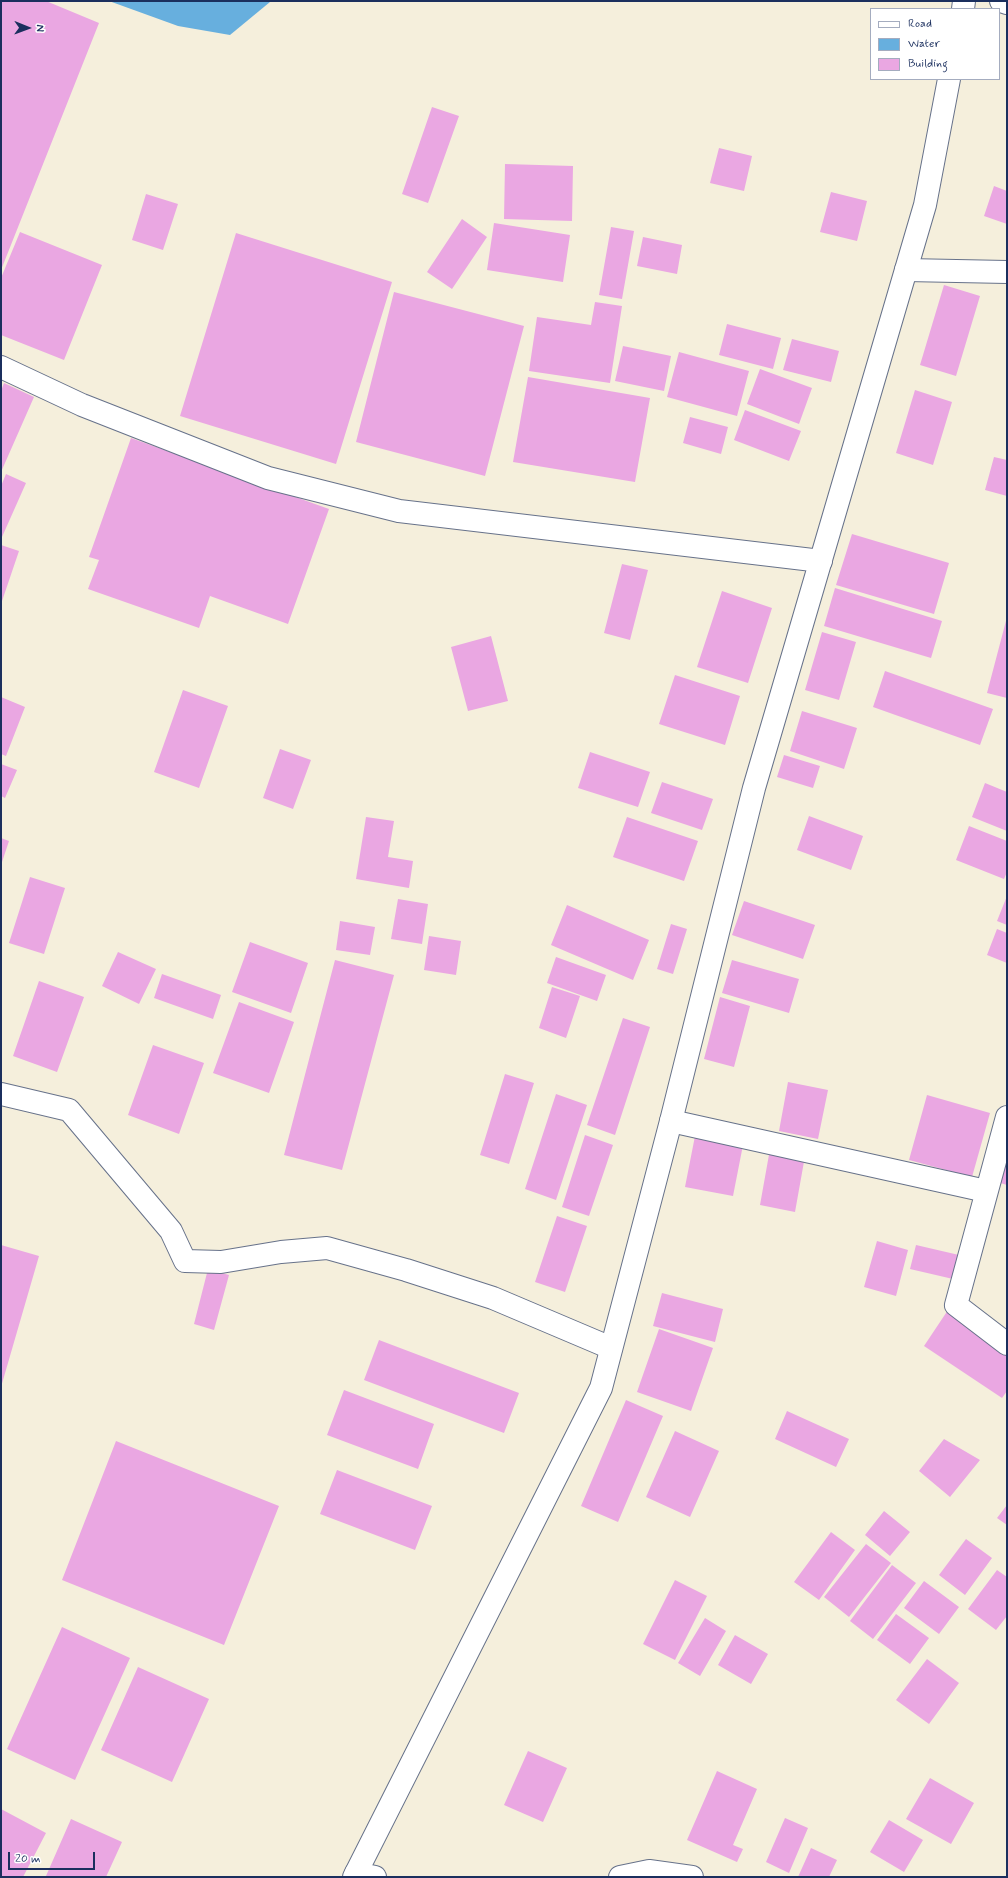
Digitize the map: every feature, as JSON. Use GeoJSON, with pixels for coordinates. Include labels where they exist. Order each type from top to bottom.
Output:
{"type":"FeatureCollection","features":[{"type":"Feature","properties":{"kind":"street"},"geometry":{"type":"LineString","coordinates":[[1001,1],[1007,3]]}},
{"type":"Feature","properties":{"kind":"street"},"geometry":{"type":"LineString","coordinates":[[362,1876],[601,1388],[671,1121],[754,788],[925,205],[949,80]]}},
{"type":"Feature","properties":{"kind":"street"},"geometry":{"type":"LineString","coordinates":[[906,270],[1007,272]]}},
{"type":"Feature","properties":{"kind":"street"},"geometry":{"type":"LineString","coordinates":[[1,367],[82,405],[268,478],[399,510],[821,561]]}},
{"type":"Feature","properties":{"kind":"street"},"geometry":{"type":"LineString","coordinates":[[1,1094],[69,1110],[171,1231],[185,1261],[221,1262],[281,1252],[327,1248],[406,1270],[493,1298],[611,1348]]}},
{"type":"Feature","properties":{"kind":"street"},"geometry":{"type":"LineString","coordinates":[[1007,1117],[956,1305],[1007,1344]]}},
{"type":"Feature","properties":{"kind":"street"},"geometry":{"type":"LineString","coordinates":[[671,1121],[986,1191]]}},
{"type":"Feature","properties":{"kind":"street"},"geometry":{"type":"LineString","coordinates":[[620,1877],[649,1871],[692,1877]]}},
{"type":"Feature","properties":{"kind":"water"},"geometry":{"type":"Polygon","coordinates":[[[109,1],[270,2],[230,35],[178,26],[109,1]]]}},
{"type":"Feature","properties":{"kind":"building"},"geometry":{"type":"Polygon","coordinates":[[[1,1],[46,1],[99,23],[1,270],[1,1]]]}},
{"type":"Feature","properties":{"kind":"building"},"geometry":{"type":"Polygon","coordinates":[[[432,107],[459,116],[428,203],[402,194],[432,107]]]}},
{"type":"Feature","properties":{"kind":"building"},"geometry":{"type":"Polygon","coordinates":[[[719,148],[752,156],[744,191],[710,183],[719,148]]]}},
{"type":"Feature","properties":{"kind":"building"},"geometry":{"type":"Polygon","coordinates":[[[505,164],[573,166],[572,221],[504,219],[505,164]]]}},
{"type":"Feature","properties":{"kind":"building"},"geometry":{"type":"Polygon","coordinates":[[[994,186],[1007,191],[1007,224],[984,216],[994,186]]]}},
{"type":"Feature","properties":{"kind":"building"},"geometry":{"type":"Polygon","coordinates":[[[831,192],[867,201],[857,241],[820,232],[831,192]]]}},
{"type":"Feature","properties":{"kind":"building"},"geometry":{"type":"Polygon","coordinates":[[[146,194],[178,204],[163,250],[132,240],[146,194]]]}},
{"type":"Feature","properties":{"kind":"building"},"geometry":{"type":"Polygon","coordinates":[[[462,219],[487,237],[452,289],[427,272],[462,219]]]}},
{"type":"Feature","properties":{"kind":"building"},"geometry":{"type":"Polygon","coordinates":[[[494,223],[570,235],[563,282],[487,270],[494,223]]]}},
{"type":"Feature","properties":{"kind":"building"},"geometry":{"type":"Polygon","coordinates":[[[611,227],[634,231],[622,299],[599,295],[611,227]]]}},
{"type":"Feature","properties":{"kind":"building"},"geometry":{"type":"Polygon","coordinates":[[[20,232],[102,265],[64,360],[1,335],[1,278],[20,232]]]}},
{"type":"Feature","properties":{"kind":"building"},"geometry":{"type":"Polygon","coordinates":[[[236,233],[392,282],[336,464],[180,416],[236,233]]]}},
{"type":"Feature","properties":{"kind":"building"},"geometry":{"type":"Polygon","coordinates":[[[643,237],[682,245],[677,274],[637,266],[643,237]]]}},
{"type":"Feature","properties":{"kind":"building"},"geometry":{"type":"Polygon","coordinates":[[[944,285],[980,296],[956,376],[920,365],[944,285]]]}},
{"type":"Feature","properties":{"kind":"building"},"geometry":{"type":"Polygon","coordinates":[[[394,292],[524,326],[485,476],[356,442],[394,292]]]}},
{"type":"Feature","properties":{"kind":"building"},"geometry":{"type":"Polygon","coordinates":[[[595,302],[622,306],[610,383],[529,371],[537,317],[591,325],[595,302]]]}},
{"type":"Feature","properties":{"kind":"building"},"geometry":{"type":"Polygon","coordinates":[[[727,324],[781,338],[773,369],[719,355],[727,324]]]}},
{"type":"Feature","properties":{"kind":"building"},"geometry":{"type":"Polygon","coordinates":[[[792,339],[839,351],[831,382],[783,370],[792,339]]]}},
{"type":"Feature","properties":{"kind":"building"},"geometry":{"type":"Polygon","coordinates":[[[623,346],[671,356],[664,391],[615,381],[623,346]]]}},
{"type":"Feature","properties":{"kind":"building"},"geometry":{"type":"Polygon","coordinates":[[[679,352],[749,371],[737,416],[667,397],[679,352]]]}},
{"type":"Feature","properties":{"kind":"building"},"geometry":{"type":"Polygon","coordinates":[[[760,369],[812,388],[799,424],[747,404],[760,369]]]}},
{"type":"Feature","properties":{"kind":"building"},"geometry":{"type":"Polygon","coordinates":[[[528,377],[650,398],[635,482],[513,462],[528,377]]]}},
{"type":"Feature","properties":{"kind":"building"},"geometry":{"type":"Polygon","coordinates":[[[4,383],[34,397],[1,472],[1,391],[4,383]]]}},
{"type":"Feature","properties":{"kind":"building"},"geometry":{"type":"Polygon","coordinates":[[[915,390],[952,402],[933,465],[896,453],[915,390]]]}},
{"type":"Feature","properties":{"kind":"building"},"geometry":{"type":"Polygon","coordinates":[[[745,410],[801,431],[789,461],[734,440],[745,410]]]}},
{"type":"Feature","properties":{"kind":"building"},"geometry":{"type":"Polygon","coordinates":[[[690,417],[728,427],[721,454],[683,443],[690,417]]]}},
{"type":"Feature","properties":{"kind":"building"},"geometry":{"type":"Polygon","coordinates":[[[131,438],[329,509],[288,624],[210,596],[199,628],[88,589],[99,560],[89,557],[131,438]]]}},
{"type":"Feature","properties":{"kind":"building"},"geometry":{"type":"Polygon","coordinates":[[[994,457],[1007,460],[1007,496],[985,490],[994,457]]]}},
{"type":"Feature","properties":{"kind":"building"},"geometry":{"type":"Polygon","coordinates":[[[6,474],[26,483],[2,537],[1,486],[6,474]]]}},
{"type":"Feature","properties":{"kind":"building"},"geometry":{"type":"Polygon","coordinates":[[[852,534],[949,563],[934,614],[836,585],[852,534]]]}},
{"type":"Feature","properties":{"kind":"building"},"geometry":{"type":"Polygon","coordinates":[[[1,545],[19,551],[1,604],[1,545]]]}},
{"type":"Feature","properties":{"kind":"building"},"geometry":{"type":"Polygon","coordinates":[[[622,564],[648,570],[630,640],[604,633],[622,564]]]}},
{"type":"Feature","properties":{"kind":"building"},"geometry":{"type":"Polygon","coordinates":[[[835,588],[942,621],[931,658],[824,626],[835,588]]]}},
{"type":"Feature","properties":{"kind":"building"},"geometry":{"type":"Polygon","coordinates":[[[722,591],[772,608],[748,683],[697,667],[722,591]]]}},
{"type":"Feature","properties":{"kind":"building"},"geometry":{"type":"Polygon","coordinates":[[[1007,617],[1007,698],[987,693],[1007,617]]]}},
{"type":"Feature","properties":{"kind":"building"},"geometry":{"type":"Polygon","coordinates":[[[822,632],[856,642],[839,700],[805,690],[822,632]]]}},
{"type":"Feature","properties":{"kind":"building"},"geometry":{"type":"Polygon","coordinates":[[[491,636],[508,701],[468,711],[451,647],[491,636]]]}},
{"type":"Feature","properties":{"kind":"building"},"geometry":{"type":"Polygon","coordinates":[[[885,671],[993,709],[980,745],[873,707],[885,671]]]}},
{"type":"Feature","properties":{"kind":"building"},"geometry":{"type":"Polygon","coordinates":[[[675,675],[740,696],[725,745],[659,724],[675,675]]]}},
{"type":"Feature","properties":{"kind":"building"},"geometry":{"type":"Polygon","coordinates":[[[183,690],[228,706],[199,788],[154,772],[183,690]]]}},
{"type":"Feature","properties":{"kind":"building"},"geometry":{"type":"Polygon","coordinates":[[[1,697],[25,707],[6,756],[1,754],[1,697]]]}},
{"type":"Feature","properties":{"kind":"building"},"geometry":{"type":"Polygon","coordinates":[[[802,711],[857,728],[844,769],[790,751],[802,711]]]}},
{"type":"Feature","properties":{"kind":"building"},"geometry":{"type":"Polygon","coordinates":[[[280,749],[311,760],[293,809],[263,798],[280,749]]]}},
{"type":"Feature","properties":{"kind":"building"},"geometry":{"type":"Polygon","coordinates":[[[590,752],[650,772],[638,807],[578,788],[590,752]]]}},
{"type":"Feature","properties":{"kind":"building"},"geometry":{"type":"Polygon","coordinates":[[[784,755],[820,766],[813,788],[777,777],[784,755]]]}},
{"type":"Feature","properties":{"kind":"building"},"geometry":{"type":"Polygon","coordinates":[[[1,764],[17,770],[5,798],[1,796],[1,764]]]}},
{"type":"Feature","properties":{"kind":"building"},"geometry":{"type":"Polygon","coordinates":[[[662,782],[713,799],[702,830],[651,813],[662,782]]]}},
{"type":"Feature","properties":{"kind":"building"},"geometry":{"type":"Polygon","coordinates":[[[985,783],[1007,792],[1007,831],[972,817],[985,783]]]}},
{"type":"Feature","properties":{"kind":"building"},"geometry":{"type":"Polygon","coordinates":[[[809,816],[863,836],[851,870],[797,850],[809,816]]]}},
{"type":"Feature","properties":{"kind":"building"},"geometry":{"type":"Polygon","coordinates":[[[366,817],[394,821],[388,857],[413,861],[409,888],[356,879],[366,817]]]}},
{"type":"Feature","properties":{"kind":"building"},"geometry":{"type":"Polygon","coordinates":[[[627,817],[698,841],[684,881],[613,857],[627,817]]]}},
{"type":"Feature","properties":{"kind":"building"},"geometry":{"type":"Polygon","coordinates":[[[969,826],[1007,841],[1007,872],[1004,879],[956,860],[969,826]]]}},
{"type":"Feature","properties":{"kind":"building"},"geometry":{"type":"Polygon","coordinates":[[[1,838],[9,841],[1,865],[1,838]]]}},
{"type":"Feature","properties":{"kind":"building"},"geometry":{"type":"Polygon","coordinates":[[[30,877],[65,888],[44,954],[9,943],[30,877]]]}},
{"type":"Feature","properties":{"kind":"building"},"geometry":{"type":"Polygon","coordinates":[[[1007,896],[1007,925],[997,921],[1007,896]]]}},
{"type":"Feature","properties":{"kind":"building"},"geometry":{"type":"Polygon","coordinates":[[[398,899],[428,904],[422,944],[391,939],[398,899]]]}},
{"type":"Feature","properties":{"kind":"building"},"geometry":{"type":"Polygon","coordinates":[[[744,901],[815,925],[803,959],[732,935],[744,901]]]}},
{"type":"Feature","properties":{"kind":"building"},"geometry":{"type":"Polygon","coordinates":[[[567,905],[649,940],[633,980],[551,945],[567,905]]]}},
{"type":"Feature","properties":{"kind":"building"},"geometry":{"type":"Polygon","coordinates":[[[340,921],[375,927],[370,955],[336,950],[340,921]]]}},
{"type":"Feature","properties":{"kind":"building"},"geometry":{"type":"Polygon","coordinates":[[[671,924],[687,929],[673,974],[657,969],[671,924]]]}},
{"type":"Feature","properties":{"kind":"building"},"geometry":{"type":"Polygon","coordinates":[[[997,929],[1007,933],[1007,963],[987,955],[997,929]]]}},
{"type":"Feature","properties":{"kind":"building"},"geometry":{"type":"Polygon","coordinates":[[[429,936],[461,941],[456,975],[424,970],[429,936]]]}},
{"type":"Feature","properties":{"kind":"building"},"geometry":{"type":"Polygon","coordinates":[[[250,942],[308,963],[291,1013],[232,992],[250,942]]]}},
{"type":"Feature","properties":{"kind":"building"},"geometry":{"type":"Polygon","coordinates":[[[118,952],[156,969],[139,1004],[102,986],[118,952]]]}},
{"type":"Feature","properties":{"kind":"building"},"geometry":{"type":"Polygon","coordinates":[[[556,957],[606,975],[597,1001],[547,983],[556,957]]]}},
{"type":"Feature","properties":{"kind":"building"},"geometry":{"type":"Polygon","coordinates":[[[335,960],[394,975],[342,1170],[284,1155],[335,960]]]}},
{"type":"Feature","properties":{"kind":"building"},"geometry":{"type":"Polygon","coordinates":[[[732,960],[799,979],[789,1013],[722,993],[732,960]]]}},
{"type":"Feature","properties":{"kind":"building"},"geometry":{"type":"Polygon","coordinates":[[[162,974],[221,995],[213,1019],[154,998],[162,974]]]}},
{"type":"Feature","properties":{"kind":"building"},"geometry":{"type":"Polygon","coordinates":[[[39,981],[84,997],[57,1072],[13,1056],[39,981]]]}},
{"type":"Feature","properties":{"kind":"building"},"geometry":{"type":"Polygon","coordinates":[[[552,987],[580,996],[566,1038],[539,1028],[552,987]]]}},
{"type":"Feature","properties":{"kind":"building"},"geometry":{"type":"Polygon","coordinates":[[[720,997],[750,1006],[734,1067],[704,1059],[720,997]]]}},
{"type":"Feature","properties":{"kind":"building"},"geometry":{"type":"Polygon","coordinates":[[[239,1002],[294,1022],[269,1093],[213,1073],[239,1002]]]}},
{"type":"Feature","properties":{"kind":"building"},"geometry":{"type":"Polygon","coordinates":[[[623,1018],[650,1027],[615,1135],[587,1125],[623,1018]]]}},
{"type":"Feature","properties":{"kind":"building"},"geometry":{"type":"Polygon","coordinates":[[[153,1045],[204,1063],[179,1134],[128,1115],[153,1045]]]}},
{"type":"Feature","properties":{"kind":"building"},"geometry":{"type":"Polygon","coordinates":[[[505,1074],[534,1083],[509,1164],[480,1155],[505,1074]]]}},
{"type":"Feature","properties":{"kind":"building"},"geometry":{"type":"Polygon","coordinates":[[[788,1082],[828,1090],[818,1139],[779,1131],[788,1082]]]}},
{"type":"Feature","properties":{"kind":"building"},"geometry":{"type":"Polygon","coordinates":[[[556,1094],[587,1105],[556,1200],[525,1189],[556,1094]]]}},
{"type":"Feature","properties":{"kind":"building"},"geometry":{"type":"Polygon","coordinates":[[[927,1095],[990,1113],[972,1177],[909,1160],[927,1095]]]}},
{"type":"Feature","properties":{"kind":"building"},"geometry":{"type":"Polygon","coordinates":[[[585,1135],[613,1145],[589,1216],[562,1207],[585,1135]]]}},
{"type":"Feature","properties":{"kind":"building"},"geometry":{"type":"Polygon","coordinates":[[[695,1136],[743,1145],[733,1196],[685,1187],[695,1136]]]}},
{"type":"Feature","properties":{"kind":"building"},"geometry":{"type":"Polygon","coordinates":[[[770,1149],[805,1156],[795,1212],[760,1205],[770,1149]]]}},
{"type":"Feature","properties":{"kind":"building"},"geometry":{"type":"Polygon","coordinates":[[[1007,1151],[1007,1185],[997,1182],[1007,1151]]]}},
{"type":"Feature","properties":{"kind":"building"},"geometry":{"type":"Polygon","coordinates":[[[557,1216],[587,1226],[565,1292],[535,1282],[557,1216]]]}},
{"type":"Feature","properties":{"kind":"building"},"geometry":{"type":"Polygon","coordinates":[[[877,1241],[908,1250],[896,1296],[864,1287],[877,1241]]]}},
{"type":"Feature","properties":{"kind":"building"},"geometry":{"type":"Polygon","coordinates":[[[1,1245],[39,1256],[1,1387],[1,1245]]]}},
{"type":"Feature","properties":{"kind":"building"},"geometry":{"type":"Polygon","coordinates":[[[916,1245],[959,1255],[953,1279],[910,1269],[916,1245]]]}},
{"type":"Feature","properties":{"kind":"building"},"geometry":{"type":"Polygon","coordinates":[[[208,1269],[229,1275],[214,1330],[194,1324],[208,1269]]]}},
{"type":"Feature","properties":{"kind":"building"},"geometry":{"type":"Polygon","coordinates":[[[662,1293],[723,1309],[715,1342],[653,1326],[662,1293]]]}},
{"type":"Feature","properties":{"kind":"building"},"geometry":{"type":"Polygon","coordinates":[[[948,1310],[1007,1349],[1007,1391],[1002,1398],[924,1346],[948,1310]]]}},
{"type":"Feature","properties":{"kind":"building"},"geometry":{"type":"Polygon","coordinates":[[[659,1329],[713,1348],[691,1411],[637,1392],[659,1329]]]}},
{"type":"Feature","properties":{"kind":"building"},"geometry":{"type":"Polygon","coordinates":[[[379,1340],[519,1393],[504,1433],[364,1380],[379,1340]]]}},
{"type":"Feature","properties":{"kind":"building"},"geometry":{"type":"Polygon","coordinates":[[[344,1390],[434,1424],[418,1469],[327,1435],[344,1390]]]}},
{"type":"Feature","properties":{"kind":"building"},"geometry":{"type":"Polygon","coordinates":[[[626,1400],[663,1416],[618,1522],[581,1506],[626,1400]]]}},
{"type":"Feature","properties":{"kind":"building"},"geometry":{"type":"Polygon","coordinates":[[[787,1411],[849,1439],[836,1467],[775,1439],[787,1411]]]}},
{"type":"Feature","properties":{"kind":"building"},"geometry":{"type":"Polygon","coordinates":[[[675,1431],[719,1451],[690,1517],[646,1497],[675,1431]]]}},
{"type":"Feature","properties":{"kind":"building"},"geometry":{"type":"Polygon","coordinates":[[[944,1439],[980,1460],[950,1497],[919,1471],[944,1439]]]}},
{"type":"Feature","properties":{"kind":"building"},"geometry":{"type":"Polygon","coordinates":[[[116,1441],[279,1506],[224,1645],[62,1580],[116,1441]]]}},
{"type":"Feature","properties":{"kind":"building"},"geometry":{"type":"Polygon","coordinates":[[[337,1470],[432,1506],[415,1550],[320,1514],[337,1470]]]}},
{"type":"Feature","properties":{"kind":"building"},"geometry":{"type":"Polygon","coordinates":[[[1007,1505],[1007,1525],[997,1518],[1007,1505]]]}},
{"type":"Feature","properties":{"kind":"building"},"geometry":{"type":"Polygon","coordinates":[[[884,1511],[910,1532],[890,1556],[865,1535],[884,1511]]]}},
{"type":"Feature","properties":{"kind":"building"},"geometry":{"type":"Polygon","coordinates":[[[831,1532],[855,1550],[819,1600],[794,1582],[831,1532]]]}},
{"type":"Feature","properties":{"kind":"building"},"geometry":{"type":"Polygon","coordinates":[[[966,1539],[992,1558],[965,1595],[939,1575],[966,1539]]]}},
{"type":"Feature","properties":{"kind":"building"},"geometry":{"type":"Polygon","coordinates":[[[866,1544],[891,1563],[849,1617],[824,1597],[866,1544]]]}},
{"type":"Feature","properties":{"kind":"building"},"geometry":{"type":"Polygon","coordinates":[[[892,1565],[916,1583],[873,1639],[850,1621],[892,1565]]]}},
{"type":"Feature","properties":{"kind":"building"},"geometry":{"type":"Polygon","coordinates":[[[997,1570],[1007,1577],[1007,1616],[996,1630],[968,1609],[997,1570]]]}},
{"type":"Feature","properties":{"kind":"building"},"geometry":{"type":"Polygon","coordinates":[[[675,1580],[707,1596],[675,1660],[643,1644],[675,1580]]]}},
{"type":"Feature","properties":{"kind":"building"},"geometry":{"type":"Polygon","coordinates":[[[924,1581],[959,1607],[939,1634],[904,1608],[924,1581]]]}},
{"type":"Feature","properties":{"kind":"building"},"geometry":{"type":"Polygon","coordinates":[[[896,1614],[929,1638],[910,1664],[877,1640],[896,1614]]]}},
{"type":"Feature","properties":{"kind":"building"},"geometry":{"type":"Polygon","coordinates":[[[705,1618],[726,1631],[700,1676],[678,1663],[705,1618]]]}},
{"type":"Feature","properties":{"kind":"building"},"geometry":{"type":"Polygon","coordinates":[[[62,1627],[130,1658],[75,1780],[7,1749],[62,1627]]]}},
{"type":"Feature","properties":{"kind":"building"},"geometry":{"type":"Polygon","coordinates":[[[735,1635],[768,1654],[751,1684],[718,1665],[735,1635]]]}},
{"type":"Feature","properties":{"kind":"building"},"geometry":{"type":"Polygon","coordinates":[[[927,1659],[959,1683],[929,1724],[896,1700],[927,1659]]]}},
{"type":"Feature","properties":{"kind":"building"},"geometry":{"type":"Polygon","coordinates":[[[138,1667],[209,1699],[172,1782],[101,1750],[138,1667]]]}},
{"type":"Feature","properties":{"kind":"building"},"geometry":{"type":"Polygon","coordinates":[[[528,1751],[567,1768],[543,1822],[504,1805],[528,1751]]]}},
{"type":"Feature","properties":{"kind":"building"},"geometry":{"type":"Polygon","coordinates":[[[717,1771],[757,1789],[733,1845],[743,1849],[737,1862],[687,1840],[717,1771]]]}},
{"type":"Feature","properties":{"kind":"building"},"geometry":{"type":"Polygon","coordinates":[[[930,1778],[974,1803],[951,1844],[906,1819],[930,1778]]]}},
{"type":"Feature","properties":{"kind":"building"},"geometry":{"type":"Polygon","coordinates":[[[1,1809],[46,1833],[23,1877],[1,1877],[1,1809]]]}},
{"type":"Feature","properties":{"kind":"building"},"geometry":{"type":"Polygon","coordinates":[[[785,1818],[808,1828],[789,1873],[766,1862],[785,1818]]]}},
{"type":"Feature","properties":{"kind":"building"},"geometry":{"type":"Polygon","coordinates":[[[71,1819],[122,1842],[106,1877],[46,1876],[71,1819]]]}},
{"type":"Feature","properties":{"kind":"building"},"geometry":{"type":"Polygon","coordinates":[[[889,1820],[923,1840],[904,1872],[870,1852],[889,1820]]]}},
{"type":"Feature","properties":{"kind":"building"},"geometry":{"type":"Polygon","coordinates":[[[811,1848],[837,1860],[829,1877],[798,1877],[811,1848]]]}}]}
